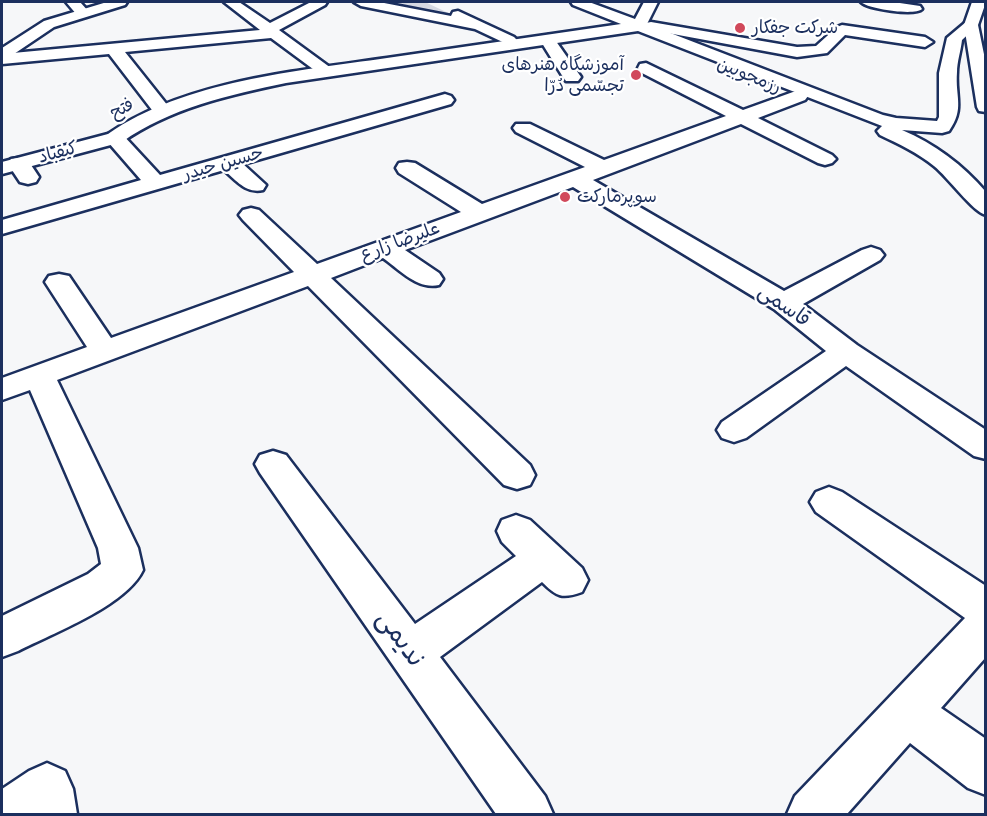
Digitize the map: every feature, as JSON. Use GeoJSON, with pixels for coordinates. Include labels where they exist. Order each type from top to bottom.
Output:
{"type":"FeatureCollection","features":[{"type":"Feature","properties":{"kind":"street"},"geometry":{"type":"LineString","coordinates":[[2,57],[40,29],[77,7],[120,2]]}},
{"type":"Feature","properties":{"kind":"street"},"geometry":{"type":"LineString","coordinates":[[231,2],[326,70]]}},
{"type":"Feature","properties":{"kind":"street"},"geometry":{"type":"LineString","coordinates":[[2,57],[272,31],[321,2]]}},
{"type":"Feature","properties":{"kind":"street"},"geometry":{"type":"LineString","coordinates":[[361,2],[477,24]]}},
{"type":"Feature","properties":{"kind":"street"},"geometry":{"type":"LineString","coordinates":[[432,2],[514,43]]}},
{"type":"Feature","properties":{"kind":"street","name":"رزمجوبین"},"geometry":{"type":"LineString","coordinates":[[578,2],[638,18],[914,142],[943,160],[970,186],[986,208]]}},
{"type":"Feature","properties":{"kind":"street"},"geometry":{"type":"LineString","coordinates":[[868,2],[915,9]]}},
{"type":"Feature","properties":{"kind":"street"},"geometry":{"type":"LineString","coordinates":[[980,2],[971,25],[986,107]]}},
{"type":"Feature","properties":{"kind":"street"},"geometry":{"type":"LineString","coordinates":[[638,18],[713,38],[809,52],[821,50],[842,30],[925,42]]}},
{"type":"Feature","properties":{"kind":"street","name":"رزمجوبین"},"geometry":{"type":"LineString","coordinates":[[638,18],[678,42],[798,91],[896,124],[942,127],[949,117],[948,73],[955,38],[971,25]]}},
{"type":"Feature","properties":{"kind":"street","name":"فتح"},"geometry":{"type":"LineString","coordinates":[[115,138],[161,108],[228,90],[326,70],[548,40],[638,18]]}},
{"type":"Feature","properties":{"kind":"street","name":"فتح"},"geometry":{"type":"LineString","coordinates":[[514,43],[638,18]]}},
{"type":"Feature","properties":{"kind":"street"},"geometry":{"type":"LineString","coordinates":[[678,42],[713,38]]}},
{"type":"Feature","properties":{"kind":"street"},"geometry":{"type":"LineString","coordinates":[[548,40],[572,77]]}},
{"type":"Feature","properties":{"kind":"street"},"geometry":{"type":"LineString","coordinates":[[113,48],[161,108]]}},
{"type":"Feature","properties":{"kind":"street"},"geometry":{"type":"LineString","coordinates":[[798,91],[808,59]]}},
{"type":"Feature","properties":{"kind":"street"},"geometry":{"type":"LineString","coordinates":[[646,68],[825,159]]}},
{"type":"Feature","properties":{"kind":"street","name":"علیرضا زارع"},"geometry":{"type":"LineString","coordinates":[[2,389],[742,117],[798,91]]}},
{"type":"Feature","properties":{"kind":"street","name":"حسین حیدر"},"geometry":{"type":"LineString","coordinates":[[2,227],[445,100]]}},
{"type":"Feature","properties":{"kind":"street"},"geometry":{"type":"LineString","coordinates":[[523,128],[603,168]]}},
{"type":"Feature","properties":{"kind":"street"},"geometry":{"type":"LineString","coordinates":[[115,138],[155,183]]}},
{"type":"Feature","properties":{"kind":"street","name":"کیقباد"},"geometry":{"type":"LineString","coordinates":[[16,170],[115,138]]}},
{"type":"Feature","properties":{"kind":"street"},"geometry":{"type":"LineString","coordinates":[[227,162],[255,185]]}},
{"type":"Feature","properties":{"kind":"street"},"geometry":{"type":"LineString","coordinates":[[407,168],[479,213]]}},
{"type":"Feature","properties":{"kind":"street","name":"قاسمی"},"geometry":{"type":"LineString","coordinates":[[574,178],[784,303],[846,352],[986,447]]}},
{"type":"Feature","properties":{"kind":"street"},"geometry":{"type":"LineString","coordinates":[[252,215],[517,475]]}},
{"type":"Feature","properties":{"kind":"street"},"geometry":{"type":"LineString","coordinates":[[385,248],[430,279]]}},
{"type":"Feature","properties":{"kind":"street"},"geometry":{"type":"LineString","coordinates":[[784,303],[871,255]]}},
{"type":"Feature","properties":{"kind":"street"},"geometry":{"type":"LineString","coordinates":[[58,282],[105,351]]}},
{"type":"Feature","properties":{"kind":"street"},"geometry":{"type":"LineString","coordinates":[[734,430],[846,352]]}},
{"type":"Feature","properties":{"kind":"street"},"geometry":{"type":"LineString","coordinates":[[2,637],[103,587],[123,570],[118,548],[39,375]]}},
{"type":"Feature","properties":{"kind":"street","name":"ندیمی"},"geometry":{"type":"LineString","coordinates":[[273,464],[527,814]]}},
{"type":"Feature","properties":{"kind":"street"},"geometry":{"type":"LineString","coordinates":[[830,502],[986,609]]}},
{"type":"Feature","properties":{"kind":"street"},"geometry":{"type":"LineString","coordinates":[[410,653],[543,556]]}},
{"type":"Feature","properties":{"kind":"street"},"geometry":{"type":"LineString","coordinates":[[813,814],[986,625]]}},
{"type":"Feature","properties":{"kind":"street"},"geometry":{"type":"LineString","coordinates":[[907,712],[986,770]]}},
{"type":"Feature","properties":{"kind":"street"},"geometry":{"type":"LineString","coordinates":[[10,814],[47,789],[51,814]]}},
{"type":"Feature","properties":{"kind":"shaded area"},"geometry":{"type":"Polygon","coordinates":[[[379,2],[425,2],[461,19],[379,2]]]}},
{"type":"Feature","properties":{"kind":"place","name":"شرکت جفکار"},"geometry":{"type":"Point","coordinates":[740,28]}},
{"type":"Feature","properties":{"kind":"place","name":"آموزشگاه هنرهای تجسّمی دُرّا"},"geometry":{"type":"Point","coordinates":[636,75]}},
{"type":"Feature","properties":{"kind":"place","name":"سوپرمارکت"},"geometry":{"type":"Point","coordinates":[565,197]}}]}
